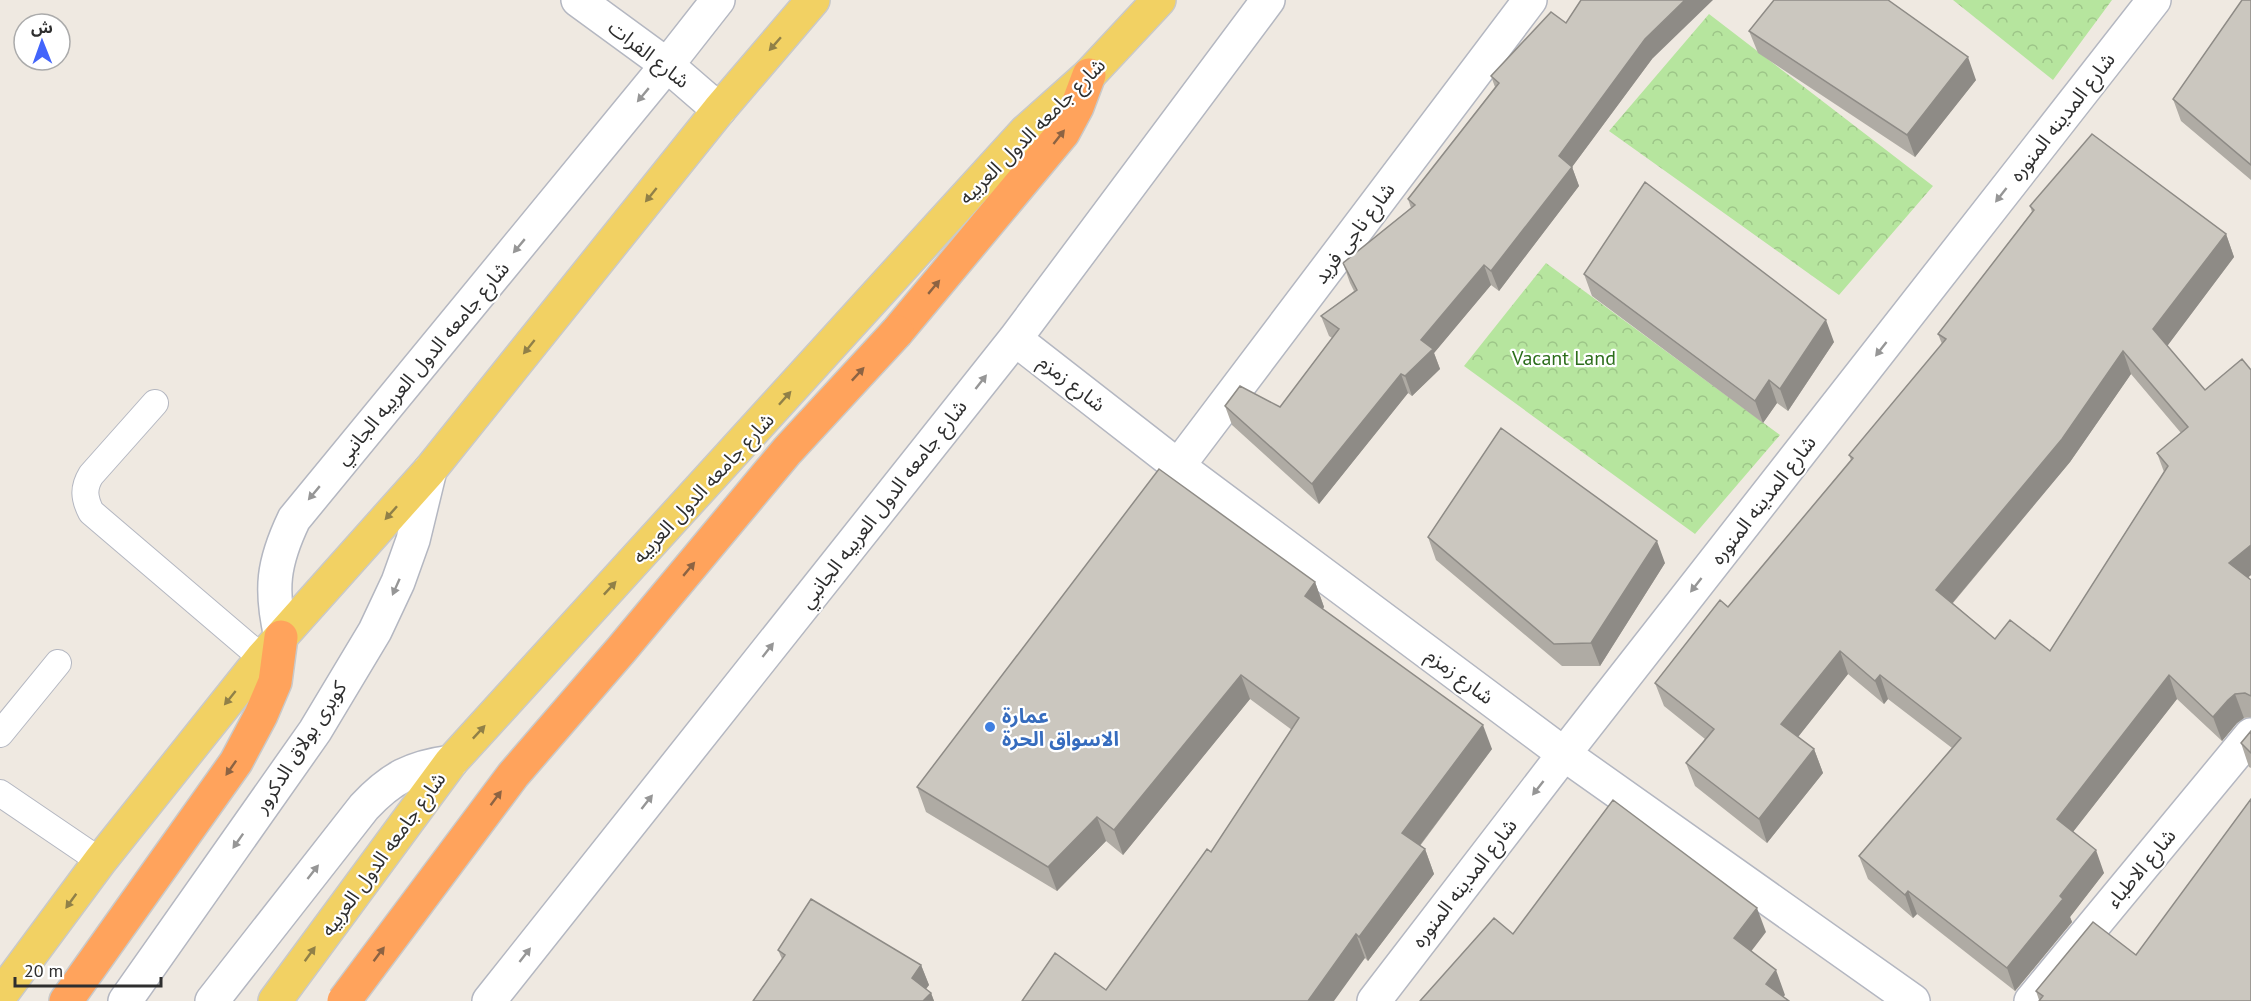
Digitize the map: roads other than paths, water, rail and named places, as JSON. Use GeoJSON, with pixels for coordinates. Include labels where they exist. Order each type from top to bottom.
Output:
{"type":"FeatureCollection","features":[{"type":"Feature","properties":{"kind":"highway"},"geometry":{"type":"LineString","coordinates":[[344,1001],[513,775],[787,451],[897,332],[1063,133],[1077,107],[1089,75]]}},
{"type":"Feature","properties":{"kind":"highway"},"geometry":{"type":"LineString","coordinates":[[66,1001],[236,762],[261,715],[275,682],[271,648]]}},
{"type":"Feature","properties":{"kind":"main road"},"geometry":{"type":"LineString","coordinates":[[0,996],[100,861],[271,648],[430,470],[719,110],[813,0]]}},
{"type":"Feature","properties":{"kind":"main road","name":"شارع جامعه الدول العربيه"},"geometry":{"type":"LineString","coordinates":[[275,1001],[451,762],[766,419],[1025,132],[1089,75],[1159,0]]}},
{"type":"Feature","properties":{"kind":"street","name":"شارع الفرات"},"geometry":{"type":"LineString","coordinates":[[578,0],[667,66],[719,110]]}},
{"type":"Feature","properties":{"kind":"street","name":"شارع جامعه الدول العربيه الجانبي"},"geometry":{"type":"LineString","coordinates":[[271,648],[276,613],[274,589],[276,564],[294,519],[667,66],[718,0]]}},
{"type":"Feature","properties":{"kind":"street","name":"شارع جامعه الدول العربيه الجانبي"},"geometry":{"type":"LineString","coordinates":[[489,1001],[1015,339],[1268,0]]}},
{"type":"Feature","properties":{"kind":"street","name":"شارع ناجى فريد"},"geometry":{"type":"LineString","coordinates":[[1178,466],[1530,0]]}},
{"type":"Feature","properties":{"kind":"street","name":"شارع المدينه المنوره"},"geometry":{"type":"LineString","coordinates":[[1374,1001],[1564,754],[2154,0]]}},
{"type":"Feature","properties":{"kind":"street","name":"شارع زمزم"},"geometry":{"type":"LineString","coordinates":[[1015,339],[1178,466],[1564,754],[1913,1001]]}},
{"type":"Feature","properties":{"kind":"street","name":"كوبرى بولاق الدكرور"},"geometry":{"type":"LineString","coordinates":[[125,1001],[315,731],[375,631],[406,561],[430,470]]}},
{"type":"Feature","properties":{"kind":"street","name":"شارع الاطباء"},"geometry":{"type":"LineString","coordinates":[[2031,1001],[2251,735]]}},
{"type":"Feature","properties":{"kind":"street"},"geometry":{"type":"LineString","coordinates":[[212,1001],[364,807],[382,788],[403,774],[419,768],[451,762]]}},
{"type":"Feature","properties":{"kind":"lane"},"geometry":{"type":"LineString","coordinates":[[155,403],[91,475],[86,483],[86,503],[91,512],[271,648]]}},
{"type":"Feature","properties":{"kind":"lane"},"geometry":{"type":"LineString","coordinates":[[0,734],[58,663]]}},
{"type":"Feature","properties":{"kind":"lane"},"geometry":{"type":"LineString","coordinates":[[0,793],[100,861]]}},
{"type":"Feature","properties":{"kind":"place","name":"عمارة الاسواق الحرة"},"geometry":{"type":"Point","coordinates":[990,727]}},
{"type":"Feature","properties":{"kind":"park label","name":"Vacant Land"},"geometry":{"type":"Point","coordinates":[1564,358]}}]}
